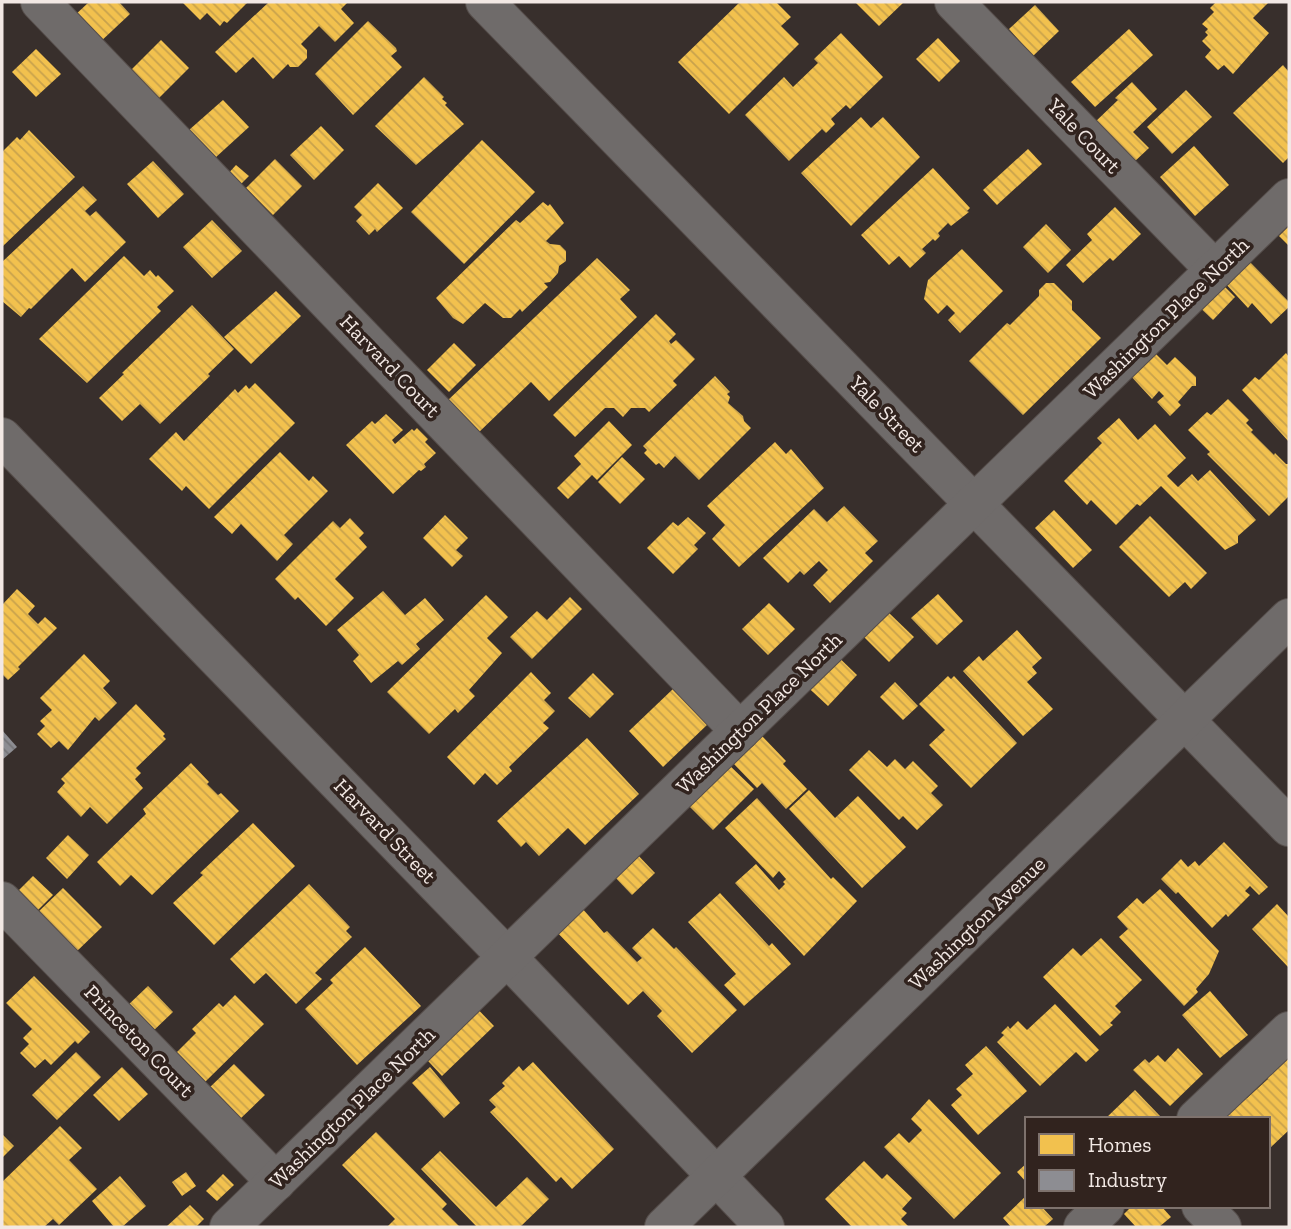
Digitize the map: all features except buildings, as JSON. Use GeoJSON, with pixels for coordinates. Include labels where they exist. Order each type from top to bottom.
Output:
{"type":"FeatureCollection","features":[{"type":"Feature","properties":{"kind":"street","name":"Harvard Court"},"geometry":{"type":"LineString","coordinates":[[40,2],[740,731]]}},
{"type":"Feature","properties":{"kind":"street","name":"Yale Street"},"geometry":{"type":"LineString","coordinates":[[485,2],[1289,827]]}},
{"type":"Feature","properties":{"kind":"street","name":"Yale Court"},"geometry":{"type":"LineString","coordinates":[[954,2],[1215,270]]}},
{"type":"Feature","properties":{"kind":"street","name":"Washington Place North"},"geometry":{"type":"LineString","coordinates":[[229,1227],[1289,198]]}},
{"type":"Feature","properties":{"kind":"street","name":"Harvard Street"},"geometry":{"type":"LineString","coordinates":[[2,438],[507,957],[765,1227]]}},
{"type":"Feature","properties":{"kind":"street","name":"Washington Avenue"},"geometry":{"type":"LineString","coordinates":[[664,1227],[1289,618]]}},
{"type":"Feature","properties":{"kind":"street","name":"Princeton Court"},"geometry":{"type":"LineString","coordinates":[[2,901],[276,1182]]}},
{"type":"Feature","properties":{"kind":"street"},"geometry":{"type":"LineString","coordinates":[[1198,1117],[1289,1031]]}},
{"type":"Feature","properties":{"kind":"street"},"geometry":{"type":"LineString","coordinates":[[1083,1227],[1103,1208]]}},
{"type":"Feature","properties":{"kind":"street"},"geometry":{"type":"LineString","coordinates":[[1203,1208],[1222,1227]]}}]}
